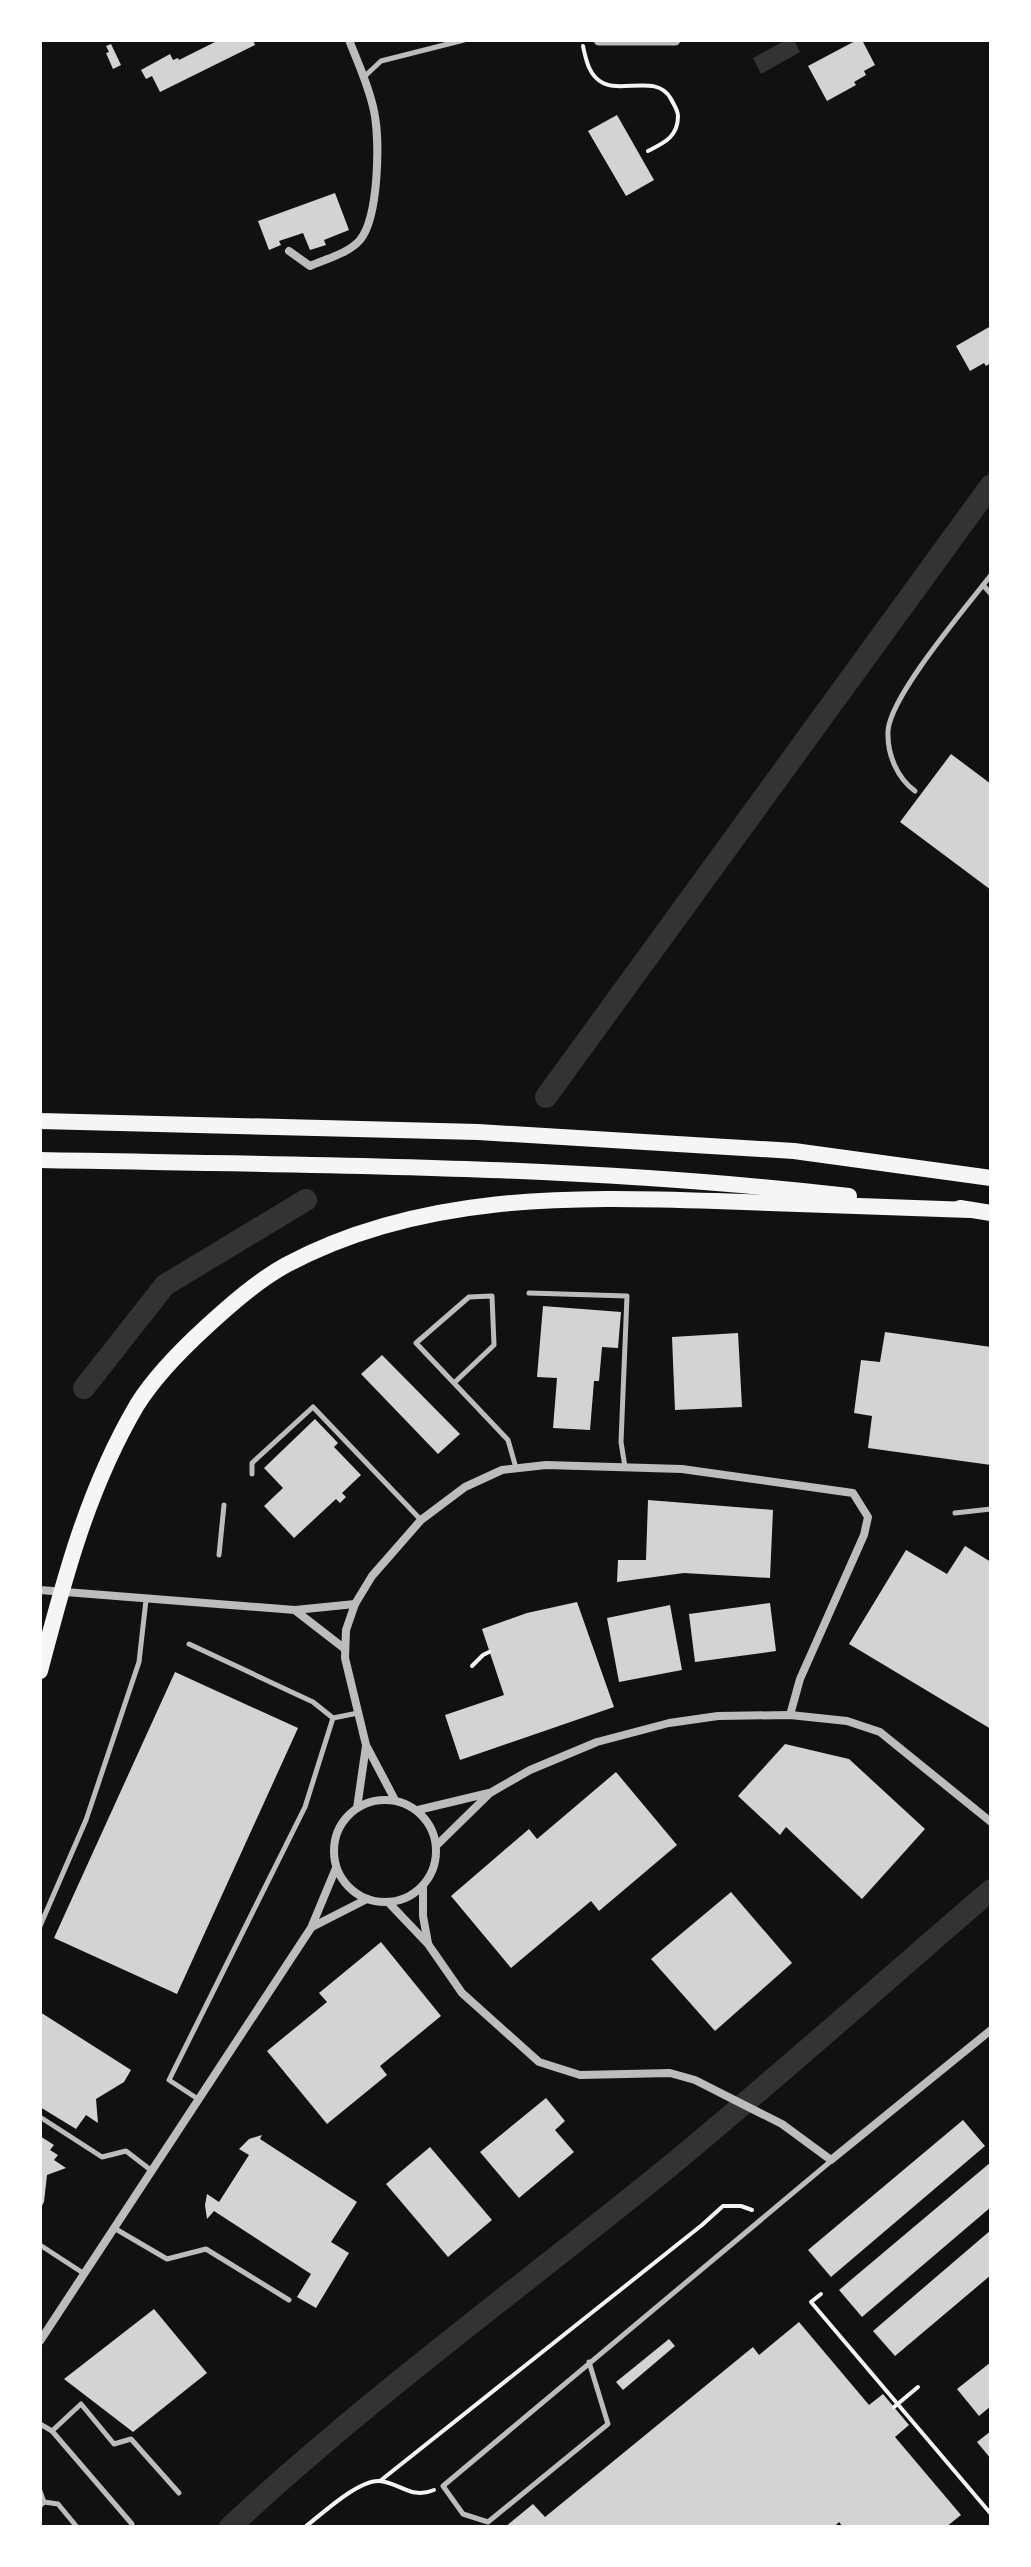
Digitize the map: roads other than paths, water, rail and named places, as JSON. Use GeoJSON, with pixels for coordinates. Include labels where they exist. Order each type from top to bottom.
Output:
{"type":"FeatureCollection","features":[{"type":"Feature","properties":{"kind":"highway"},"geometry":{"type":"LineString","coordinates":[[40,1119],[478,1132],[747,1148],[794,1151],[991,1178]]}},
{"type":"Feature","properties":{"kind":"highway"},"geometry":{"type":"LineString","coordinates":[[40,1160],[498,1168],[732,1183],[991,1213]]}},
{"type":"Feature","properties":{"kind":"highway"},"geometry":{"type":"LineString","coordinates":[[40,1671],[79,1530],[110,1456],[139,1403],[175,1356],[225,1310],[283,1267],[343,1238],[431,1213],[517,1200],[628,1198],[970,1210]]}},
{"type":"Feature","properties":{"kind":"street"},"geometry":{"type":"LineString","coordinates":[[289,251],[310,266],[345,251],[361,239],[374,207],[377,154],[374,113],[349,40]]}},
{"type":"Feature","properties":{"kind":"street"},"geometry":{"type":"LineString","coordinates":[[599,40],[675,40]]}},
{"type":"Feature","properties":{"kind":"street"},"geometry":{"type":"LineString","coordinates":[[395,1800],[366,1745],[345,1658],[346,1630],[355,1604],[372,1576],[421,1520],[465,1487],[502,1470],[546,1465],[682,1469],[853,1493],[868,1517],[864,1535],[800,1679],[790,1715]]}},
{"type":"Feature","properties":{"kind":"street"},"geometry":{"type":"LineString","coordinates":[[40,1590],[295,1610],[355,1604]]}},
{"type":"Feature","properties":{"kind":"street"},"geometry":{"type":"LineString","coordinates":[[295,1610],[345,1649]]}},
{"type":"Feature","properties":{"kind":"street"},"geometry":{"type":"LineString","coordinates":[[437,1845],[490,1793],[530,1770],[597,1742],[658,1725],[718,1716],[790,1715],[847,1721],[880,1732],[991,1822]]}},
{"type":"Feature","properties":{"kind":"street"},"geometry":{"type":"LineString","coordinates":[[357,1808],[366,1745]]}},
{"type":"Feature","properties":{"kind":"street"},"geometry":{"type":"LineString","coordinates":[[418,1810],[490,1793]]}},
{"type":"Feature","properties":{"kind":"street"},"geometry":{"type":"LineString","coordinates":[[395,1800],[418,1810],[434,1832],[436,1860],[431,1874],[413,1895],[388,1902],[367,1899],[354,1891],[336,1868],[333,1851],[336,1835],[344,1819],[357,1808],[369,1802],[395,1800]]}},
{"type":"Feature","properties":{"kind":"street"},"geometry":{"type":"LineString","coordinates":[[40,2341],[311,1928],[336,1868]]}},
{"type":"Feature","properties":{"kind":"street"},"geometry":{"type":"LineString","coordinates":[[423,1886],[423,1916],[428,1944]]}},
{"type":"Feature","properties":{"kind":"street"},"geometry":{"type":"LineString","coordinates":[[311,1928],[367,1899]]}},
{"type":"Feature","properties":{"kind":"street"},"geometry":{"type":"LineString","coordinates":[[388,1902],[428,1944],[462,1993],[539,2062],[580,2075],[670,2073],[695,2080],[782,2124],[831,2160],[991,2030]]}},
{"type":"Feature","properties":{"kind":"lane"},"geometry":{"type":"LineString","coordinates":[[364,77],[381,61],[464,40]]}},
{"type":"Feature","properties":{"kind":"lane"},"geometry":{"type":"LineString","coordinates":[[915,791],[904,783],[891,756],[888,728],[901,697],[991,575]]}},
{"type":"Feature","properties":{"kind":"lane"},"geometry":{"type":"LineString","coordinates":[[983,585],[991,594]]}},
{"type":"Feature","properties":{"kind":"lane"},"geometry":{"type":"LineString","coordinates":[[529,1293],[627,1296],[621,1442],[625,1468]]}},
{"type":"Feature","properties":{"kind":"lane"},"geometry":{"type":"LineString","coordinates":[[455,1382],[494,1345],[492,1296],[469,1297],[416,1343],[508,1440],[517,1468]]}},
{"type":"Feature","properties":{"kind":"lane"},"geometry":{"type":"LineString","coordinates":[[252,1474],[252,1463],[313,1407],[421,1520]]}},
{"type":"Feature","properties":{"kind":"lane"},"geometry":{"type":"LineString","coordinates":[[219,1555],[224,1505]]}},
{"type":"Feature","properties":{"kind":"lane"},"geometry":{"type":"LineString","coordinates":[[955,1513],[991,1509]]}},
{"type":"Feature","properties":{"kind":"lane"},"geometry":{"type":"LineString","coordinates":[[40,1926],[86,1820],[139,1662],[146,1600]]}},
{"type":"Feature","properties":{"kind":"lane"},"geometry":{"type":"LineString","coordinates":[[189,1644],[313,1702],[333,1718],[358,1713]]}},
{"type":"Feature","properties":{"kind":"lane"},"geometry":{"type":"LineString","coordinates":[[199,2099],[169,2080],[305,1807],[333,1718]]}},
{"type":"Feature","properties":{"kind":"lane"},"geometry":{"type":"LineString","coordinates":[[40,2117],[102,2157],[126,2151],[152,2171]]}},
{"type":"Feature","properties":{"kind":"lane"},"geometry":{"type":"LineString","coordinates":[[589,2362],[608,2424],[488,2522],[463,2514],[443,2486],[589,2362],[831,2160]]}},
{"type":"Feature","properties":{"kind":"lane"},"geometry":{"type":"LineString","coordinates":[[114,2228],[167,2259],[206,2249],[289,2300]]}},
{"type":"Feature","properties":{"kind":"lane"},"geometry":{"type":"LineString","coordinates":[[40,2245],[84,2274]]}},
{"type":"Feature","properties":{"kind":"lane"},"geometry":{"type":"LineString","coordinates":[[52,2431],[81,2404],[114,2444],[131,2439],[179,2493]]}},
{"type":"Feature","properties":{"kind":"lane"},"geometry":{"type":"LineString","coordinates":[[40,2424],[52,2431],[132,2524]]}},
{"type":"Feature","properties":{"kind":"lane"},"geometry":{"type":"LineString","coordinates":[[40,2491],[42,2504],[58,2504],[77,2527]]}},
{"type":"Feature","properties":{"kind":"waterway"},"geometry":{"type":"LineString","coordinates":[[546,1097],[991,485]]}},
{"type":"Feature","properties":{"kind":"waterway"},"geometry":{"type":"LineString","coordinates":[[84,1388],[165,1285],[306,1200]]}},
{"type":"Feature","properties":{"kind":"waterway"},"geometry":{"type":"LineString","coordinates":[[230,2527],[336,2433],[711,2132],[991,1890]]}}]}
